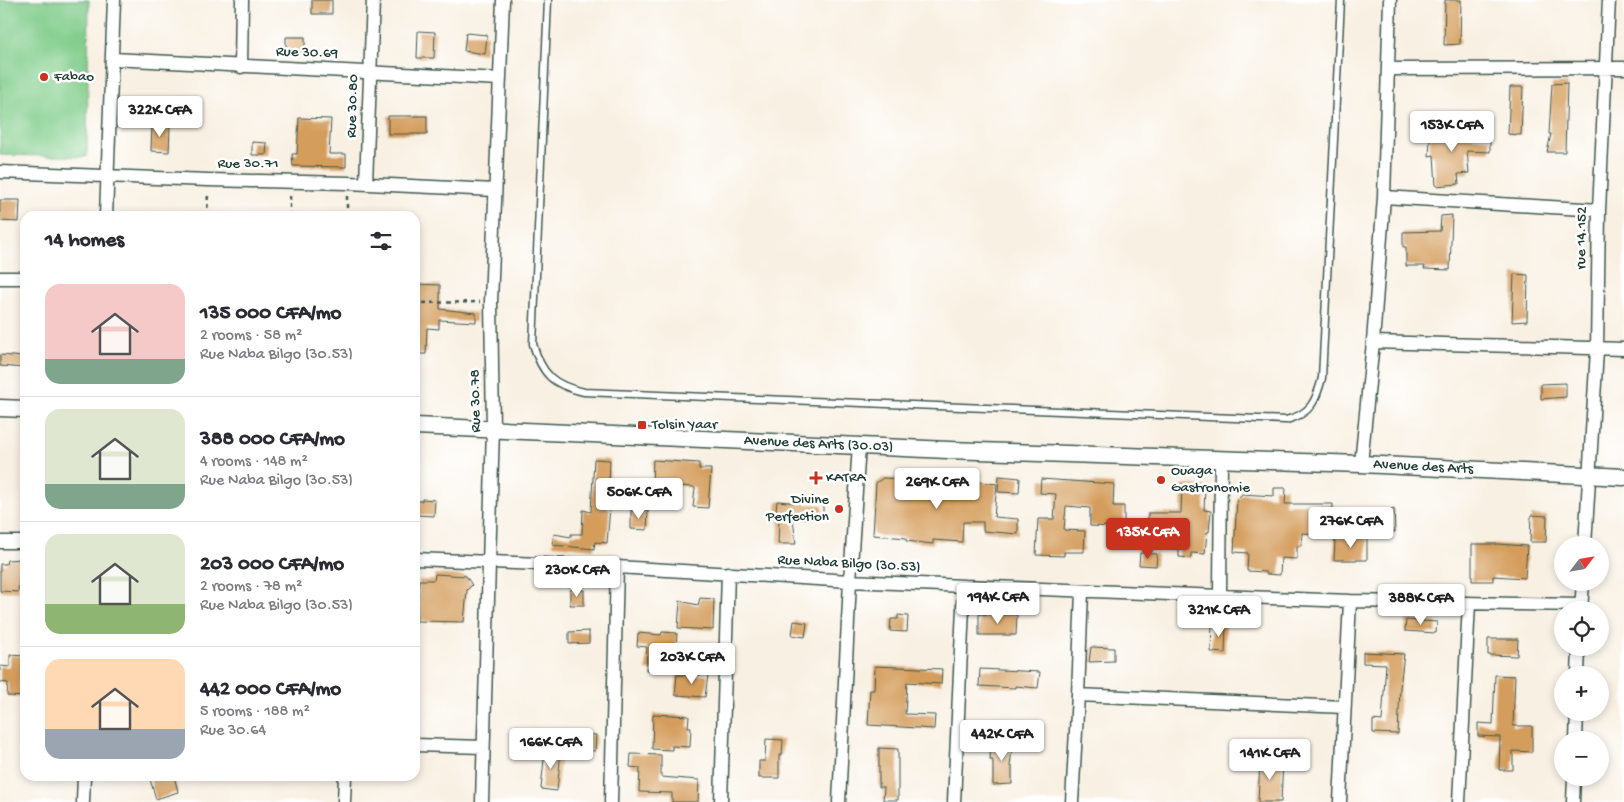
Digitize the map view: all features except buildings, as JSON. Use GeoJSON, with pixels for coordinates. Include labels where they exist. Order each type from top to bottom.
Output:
{"type":"FeatureCollection","features":[{"type":"Feature","properties":{"kind":"street"},"geometry":{"type":"LineString","coordinates":[[106,211],[114,0]]}},
{"type":"Feature","properties":{"kind":"street"},"geometry":{"type":"LineString","coordinates":[[241,67],[242,0]]}},
{"type":"Feature","properties":{"kind":"street","name":"Rue 30.80"},"geometry":{"type":"LineString","coordinates":[[366,184],[373,0]]}},
{"type":"Feature","properties":{"kind":"street","name":"Rue 30.78"},"geometry":{"type":"LineString","coordinates":[[482,802],[493,428],[492,302],[503,0]]}},
{"type":"Feature","properties":{"kind":"street"},"geometry":{"type":"LineString","coordinates":[[1361,464],[1384,197],[1390,0]]}},
{"type":"Feature","properties":{"kind":"street","name":"rue 14.152"},"geometry":{"type":"LineString","coordinates":[[1586,536],[1597,350],[1599,210],[1609,0]]}},
{"type":"Feature","properties":{"kind":"street","name":"Rue 30.69"},"geometry":{"type":"LineString","coordinates":[[112,60],[500,79]]}},
{"type":"Feature","properties":{"kind":"street"},"geometry":{"type":"LineString","coordinates":[[1388,69],[1605,66],[1624,68]]}},
{"type":"Feature","properties":{"kind":"street","name":"Rue 30.71"},"geometry":{"type":"LineString","coordinates":[[0,172],[208,180],[348,182],[495,190]]}},
{"type":"Feature","properties":{"kind":"street"},"geometry":{"type":"LineString","coordinates":[[1384,197],[1599,210]]}},
{"type":"Feature","properties":{"kind":"street"},"geometry":{"type":"LineString","coordinates":[[0,278],[20,278]]}},
{"type":"Feature","properties":{"kind":"street"},"geometry":{"type":"LineString","coordinates":[[1373,342],[1597,350],[1624,349]]}},
{"type":"Feature","properties":{"kind":"street"},"geometry":{"type":"LineString","coordinates":[[0,408],[20,409]]}},
{"type":"Feature","properties":{"kind":"street","name":"Avenue des Arts (30.03)"},"geometry":{"type":"LineString","coordinates":[[420,426],[493,428],[643,437],[859,445],[958,451],[1221,459]]}},
{"type":"Feature","properties":{"kind":"street"},"geometry":{"type":"LineString","coordinates":[[839,802],[859,445]]}},
{"type":"Feature","properties":{"kind":"street"},"geometry":{"type":"LineString","coordinates":[[1220,595],[1221,459]]}},
{"type":"Feature","properties":{"kind":"street","name":"Avenue des Arts"},"geometry":{"type":"LineString","coordinates":[[1221,459],[1624,477]]}},
{"type":"Feature","properties":{"kind":"street"},"geometry":{"type":"LineString","coordinates":[[0,542],[20,542]]}},
{"type":"Feature","properties":{"kind":"street","name":"Rue Naba Bilgo (30.53)"},"geometry":{"type":"LineString","coordinates":[[420,559],[617,567],[850,581],[1082,591],[1554,607]]}},
{"type":"Feature","properties":{"kind":"street"},"geometry":{"type":"LineString","coordinates":[[611,802],[617,567]]}},
{"type":"Feature","properties":{"kind":"street"},"geometry":{"type":"LineString","coordinates":[[721,802],[728,573]]}},
{"type":"Feature","properties":{"kind":"street"},"geometry":{"type":"LineString","coordinates":[[954,802],[964,586]]}},
{"type":"Feature","properties":{"kind":"street"},"geometry":{"type":"LineString","coordinates":[[1072,802],[1082,591]]}},
{"type":"Feature","properties":{"kind":"street"},"geometry":{"type":"LineString","coordinates":[[1340,802],[1350,601]]}},
{"type":"Feature","properties":{"kind":"street"},"geometry":{"type":"LineString","coordinates":[[1459,802],[1469,603]]}},
{"type":"Feature","properties":{"kind":"street"},"geometry":{"type":"LineString","coordinates":[[1078,695],[1344,707]]}},
{"type":"Feature","properties":{"kind":"street"},"geometry":{"type":"LineString","coordinates":[[420,745],[484,748]]}},
{"type":"Feature","properties":{"kind":"street"},"geometry":{"type":"LineString","coordinates":[[83,802],[84,781]]}},
{"type":"Feature","properties":{"kind":"street"},"geometry":{"type":"LineString","coordinates":[[344,781],[344,802]]}},
{"type":"Feature","properties":{"kind":"street"},"geometry":{"type":"LineString","coordinates":[[1573,802],[1574,786]]}},
{"type":"Feature","properties":{"kind":"lane"},"geometry":{"type":"LineString","coordinates":[[548,0],[533,344],[538,362],[550,378],[566,388],[584,392],[1286,420],[1300,416],[1309,408],[1318,394],[1322,378],[1341,0]]}},
{"type":"Feature","properties":{"kind":"path"},"geometry":{"type":"LineString","coordinates":[[207,211],[208,180]]}},
{"type":"Feature","properties":{"kind":"path"},"geometry":{"type":"LineString","coordinates":[[290,181],[290,211]]}},
{"type":"Feature","properties":{"kind":"path"},"geometry":{"type":"LineString","coordinates":[[346,211],[348,182]]}},
{"type":"Feature","properties":{"kind":"path"},"geometry":{"type":"LineString","coordinates":[[420,303],[492,302]]}},
{"type":"Feature","properties":{"kind":"green space","name":"Fabao"},"geometry":{"type":"Polygon","coordinates":[[[0,0],[89,0],[87,157],[0,155],[0,0]]]}},
{"type":"Feature","properties":{"kind":"place","name":"Fabao"},"geometry":{"type":"Point","coordinates":[44,77]}},
{"type":"Feature","properties":{"kind":"place","name":"Tolsin Yaar"},"geometry":{"type":"Point","coordinates":[642,425]}},
{"type":"Feature","properties":{"kind":"place","name":"KATRA"},"geometry":{"type":"Point","coordinates":[816,478]}},
{"type":"Feature","properties":{"kind":"place","name":"Ouaga Gastronomie"},"geometry":{"type":"Point","coordinates":[1161,480]}},
{"type":"Feature","properties":{"kind":"place","name":"Divine Perfection"},"geometry":{"type":"Point","coordinates":[839,509]}}]}
